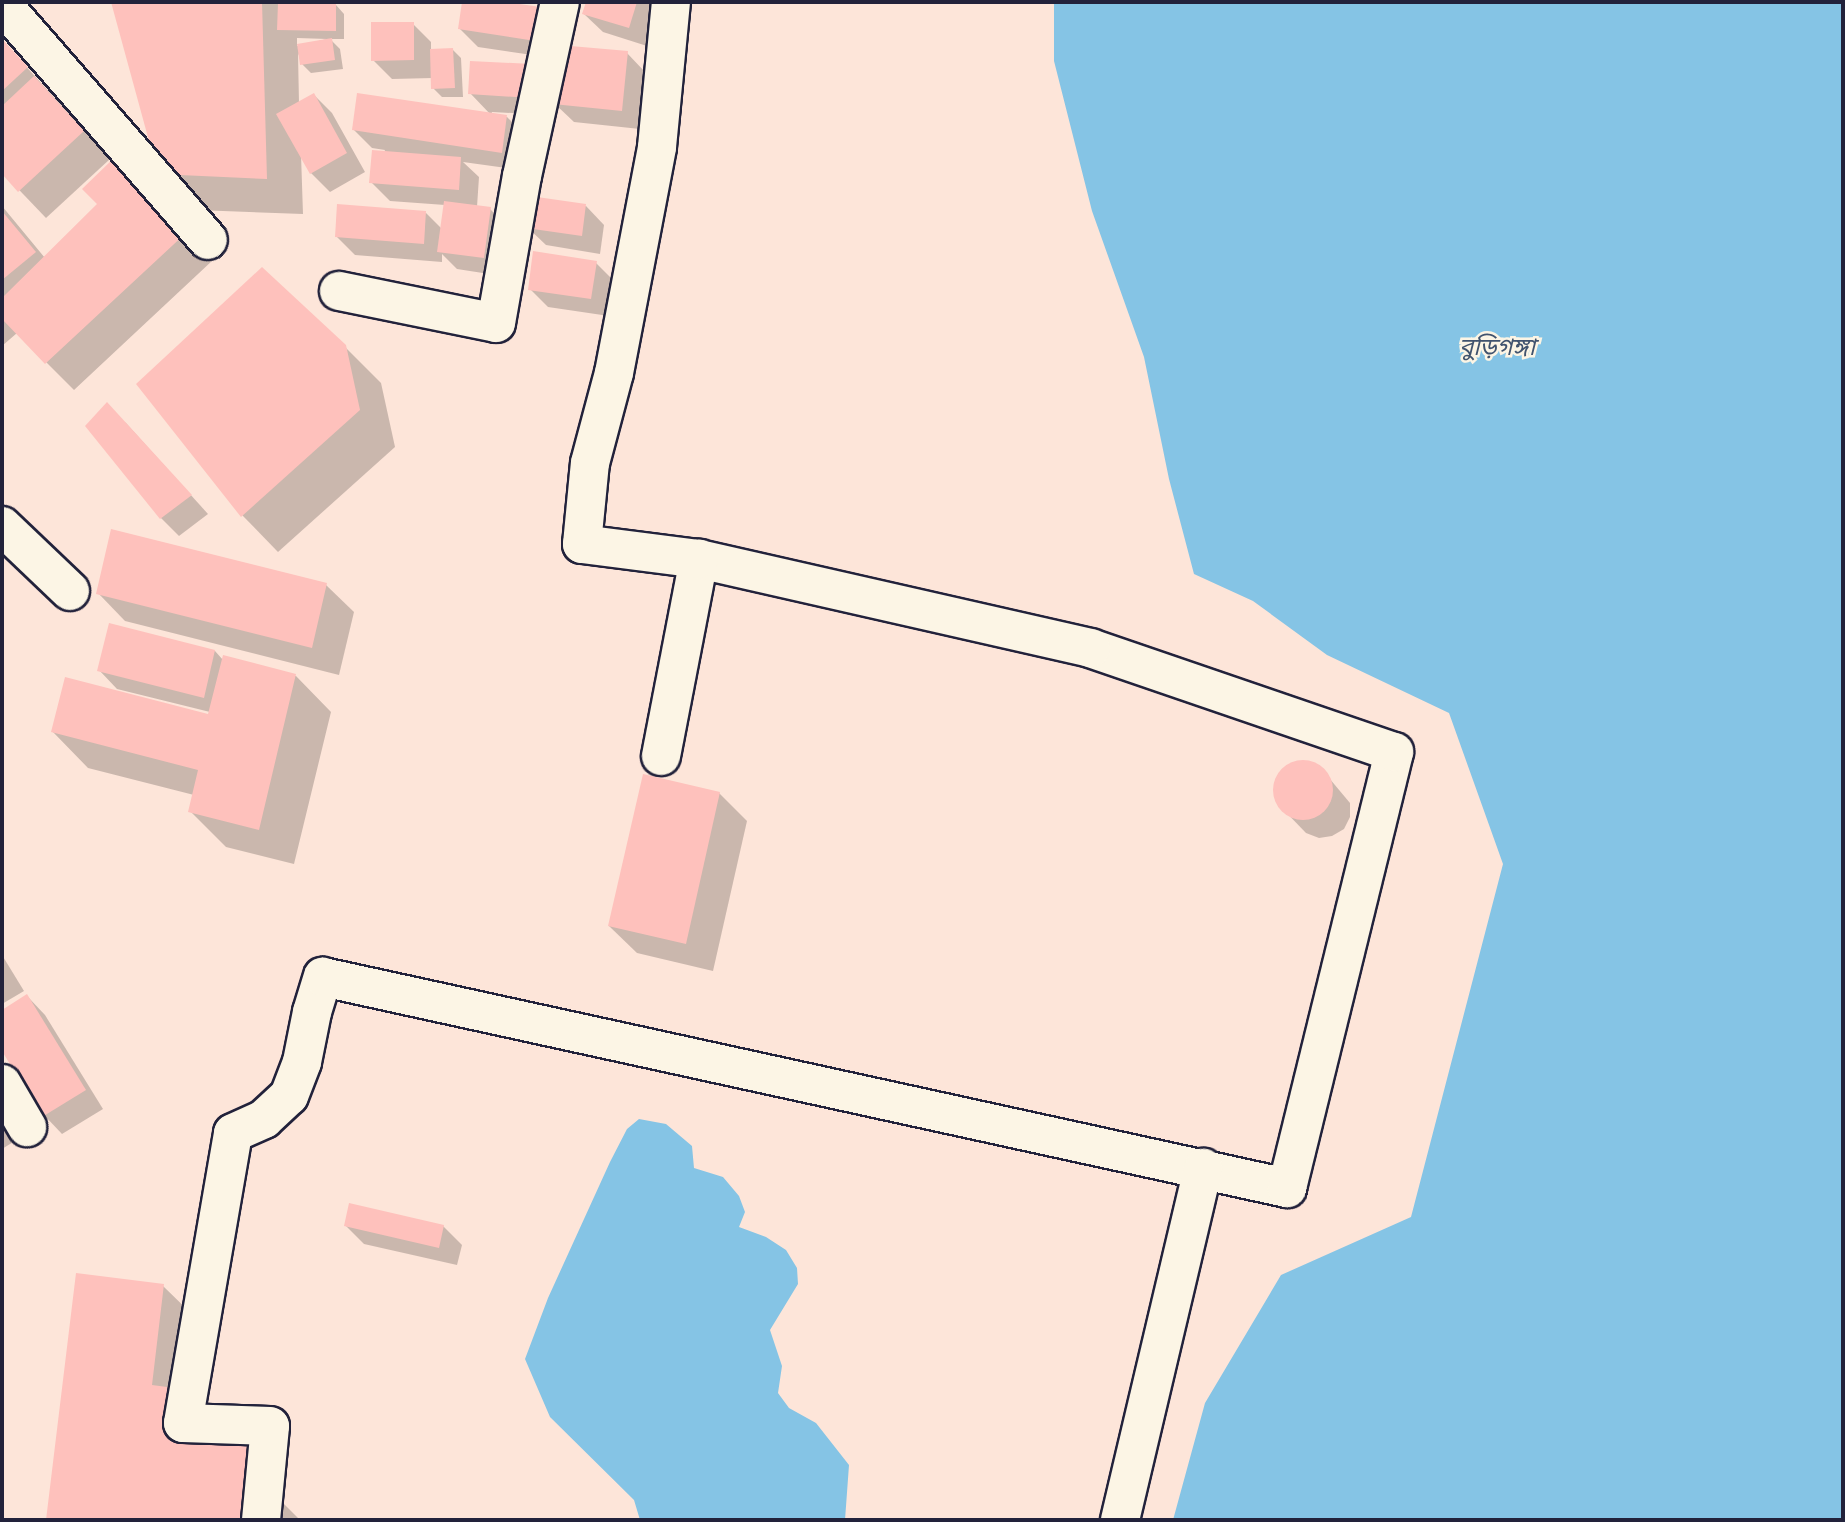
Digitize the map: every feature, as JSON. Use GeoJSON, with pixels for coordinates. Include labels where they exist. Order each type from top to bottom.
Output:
{"type":"FeatureCollection","features":[{"type":"Feature","properties":{"kind":"street"},"geometry":{"type":"LineString","coordinates":[[339,291],[496,323],[522,176],[560,2]]}},
{"type":"Feature","properties":{"kind":"street"},"geometry":{"type":"LineString","coordinates":[[261,1520],[270,1426],[183,1423],[233,1133],[264,1119],[289,1096],[302,1062],[323,977],[1287,1188],[1394,752],[1091,648],[699,559],[582,544],[590,463],[617,360],[657,147],[671,2]]}},
{"type":"Feature","properties":{"kind":"street"},"geometry":{"type":"LineString","coordinates":[[2,4],[208,240]]}},
{"type":"Feature","properties":{"kind":"street"},"geometry":{"type":"LineString","coordinates":[[2,526],[70,591]]}},
{"type":"Feature","properties":{"kind":"street"},"geometry":{"type":"LineString","coordinates":[[662,756],[699,559]]}},
{"type":"Feature","properties":{"kind":"street"},"geometry":{"type":"LineString","coordinates":[[2,1084],[27,1127]]}},
{"type":"Feature","properties":{"kind":"street"},"geometry":{"type":"LineString","coordinates":[[1120,1520],[1203,1168]]}},
{"type":"Feature","properties":{"kind":"water","name":"বুড়িগঙ্গা"},"geometry":{"type":"Polygon","coordinates":[[[1054,2],[1843,2],[1843,1520],[1173,1520],[1205,1403],[1281,1275],[1411,1217],[1503,864],[1449,713],[1327,655],[1253,601],[1194,574],[1169,479],[1144,357],[1092,211],[1054,61],[1054,2]]]}},
{"type":"Feature","properties":{"kind":"water"},"geometry":{"type":"Polygon","coordinates":[[[639,1119],[666,1124],[692,1146],[694,1168],[723,1177],[739,1196],[745,1212],[739,1227],[766,1237],[786,1250],[797,1268],[798,1284],[770,1330],[782,1366],[778,1393],[789,1408],[816,1423],[849,1465],[845,1520],[640,1520],[634,1500],[550,1417],[525,1359],[548,1298],[610,1162],[627,1129],[639,1119]]]}},
{"type":"Feature","properties":{"kind":"building"},"geometry":{"type":"Polygon","coordinates":[[[111,2],[262,2],[267,179],[158,174],[111,2]]]}},
{"type":"Feature","properties":{"kind":"building"},"geometry":{"type":"Polygon","coordinates":[[[462,2],[507,2],[547,8],[542,42],[458,29],[462,2]]]}},
{"type":"Feature","properties":{"kind":"building"},"geometry":{"type":"Polygon","coordinates":[[[586,2],[637,2],[629,28],[582,14],[586,2]]]}},
{"type":"Feature","properties":{"kind":"building"},"geometry":{"type":"Polygon","coordinates":[[[278,3],[336,3],[336,31],[277,30],[278,3]]]}},
{"type":"Feature","properties":{"kind":"building"},"geometry":{"type":"Polygon","coordinates":[[[371,22],[414,22],[414,60],[371,61],[371,22]]]}},
{"type":"Feature","properties":{"kind":"building"},"geometry":{"type":"Polygon","coordinates":[[[332,38],[335,60],[300,65],[297,44],[332,38]]]}},
{"type":"Feature","properties":{"kind":"building"},"geometry":{"type":"Polygon","coordinates":[[[2,39],[28,67],[2,91],[2,39]]]}},
{"type":"Feature","properties":{"kind":"building"},"geometry":{"type":"Polygon","coordinates":[[[559,45],[628,51],[622,111],[553,104],[559,45]]]}},
{"type":"Feature","properties":{"kind":"building"},"geometry":{"type":"Polygon","coordinates":[[[453,48],[455,88],[431,89],[430,49],[453,48]]]}},
{"type":"Feature","properties":{"kind":"building"},"geometry":{"type":"Polygon","coordinates":[[[470,61],[532,64],[531,98],[468,94],[470,61]]]}},
{"type":"Feature","properties":{"kind":"building"},"geometry":{"type":"Polygon","coordinates":[[[34,76],[84,131],[18,192],[2,174],[2,106],[34,76]]]}},
{"type":"Feature","properties":{"kind":"building"},"geometry":{"type":"Polygon","coordinates":[[[314,93],[347,153],[310,174],[276,114],[314,93]]]}},
{"type":"Feature","properties":{"kind":"building"},"geometry":{"type":"Polygon","coordinates":[[[357,93],[507,115],[502,153],[352,130],[357,93]]]}},
{"type":"Feature","properties":{"kind":"building"},"geometry":{"type":"Polygon","coordinates":[[[372,150],[461,157],[459,190],[369,183],[372,150]]]}},
{"type":"Feature","properties":{"kind":"building"},"geometry":{"type":"Polygon","coordinates":[[[115,157],[187,232],[45,364],[2,319],[2,298],[97,204],[82,189],[115,157]]]}},
{"type":"Feature","properties":{"kind":"building"},"geometry":{"type":"Polygon","coordinates":[[[530,196],[586,204],[582,236],[526,228],[530,196]]]}},
{"type":"Feature","properties":{"kind":"building"},"geometry":{"type":"Polygon","coordinates":[[[444,201],[491,207],[484,258],[437,252],[444,201]]]}},
{"type":"Feature","properties":{"kind":"building"},"geometry":{"type":"Polygon","coordinates":[[[337,204],[426,211],[424,244],[335,237],[337,204]]]}},
{"type":"Feature","properties":{"kind":"building"},"geometry":{"type":"Polygon","coordinates":[[[2,211],[36,252],[2,280],[2,211]]]}},
{"type":"Feature","properties":{"kind":"building"},"geometry":{"type":"Polygon","coordinates":[[[533,251],[597,261],[591,299],[528,290],[533,251]]]}},
{"type":"Feature","properties":{"kind":"building"},"geometry":{"type":"Polygon","coordinates":[[[262,267],[346,345],[360,410],[241,517],[136,384],[262,267]]]}},
{"type":"Feature","properties":{"kind":"building"},"geometry":{"type":"Polygon","coordinates":[[[107,402],[192,495],[160,519],[85,426],[107,402]]]}},
{"type":"Feature","properties":{"kind":"building"},"geometry":{"type":"Polygon","coordinates":[[[111,529],[327,583],[312,648],[96,594],[111,529]]]}},
{"type":"Feature","properties":{"kind":"building"},"geometry":{"type":"Polygon","coordinates":[[[109,623],[215,650],[204,698],[97,671],[109,623]]]}},
{"type":"Feature","properties":{"kind":"building"},"geometry":{"type":"Polygon","coordinates":[[[223,655],[296,674],[259,830],[188,812],[198,770],[51,732],[65,677],[208,714],[223,655]]]}},
{"type":"Feature","properties":{"kind":"building"},"geometry":{"type":"Polygon","coordinates":[[[1303,760],[1324,769],[1333,790],[1324,811],[1303,820],[1282,811],[1273,790],[1282,769],[1303,760]]]}},
{"type":"Feature","properties":{"kind":"building"},"geometry":{"type":"Polygon","coordinates":[[[643,774],[720,792],[686,944],[608,926],[643,774]]]}},
{"type":"Feature","properties":{"kind":"building"},"geometry":{"type":"Polygon","coordinates":[[[27,994],[86,1090],[42,1117],[2,1051],[2,1010],[27,994]]]}},
{"type":"Feature","properties":{"kind":"building"},"geometry":{"type":"Polygon","coordinates":[[[349,1203],[444,1225],[439,1248],[344,1226],[349,1203]]]}},
{"type":"Feature","properties":{"kind":"building"},"geometry":{"type":"Polygon","coordinates":[[[76,1273],[164,1284],[152,1385],[182,1389],[250,1440],[272,1520],[46,1520],[76,1273]]]}}]}
